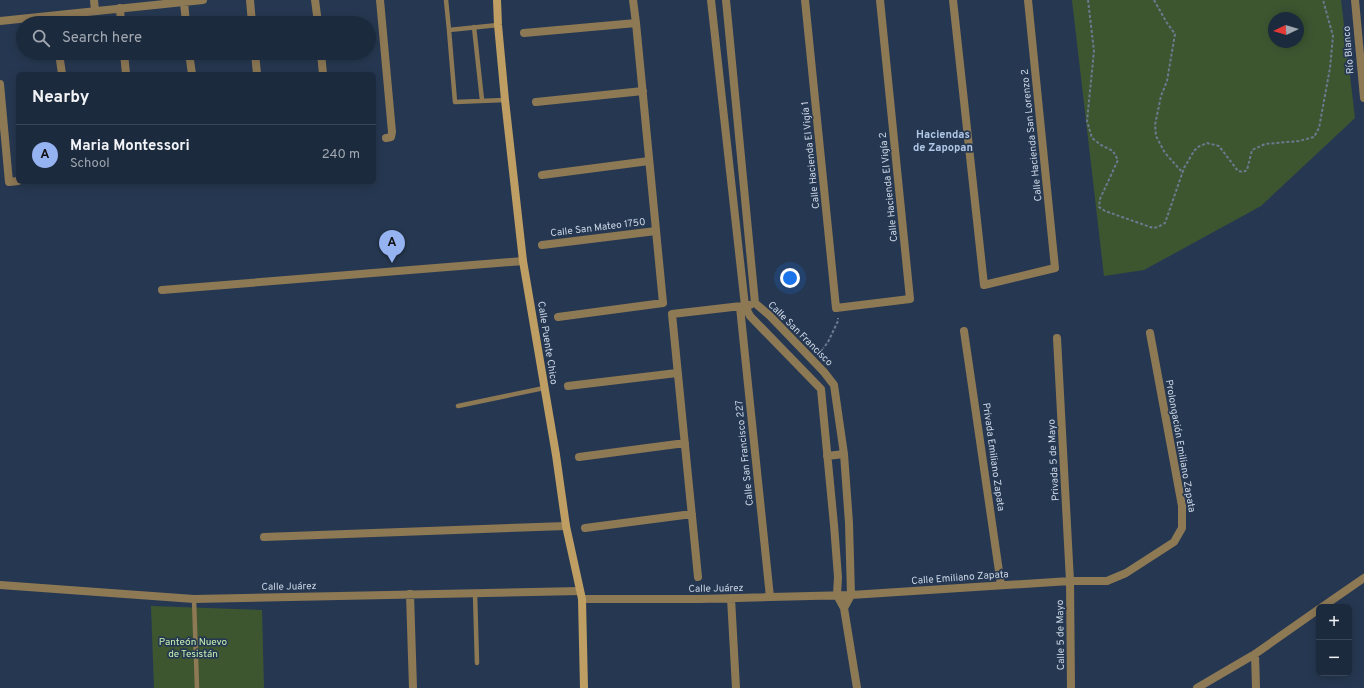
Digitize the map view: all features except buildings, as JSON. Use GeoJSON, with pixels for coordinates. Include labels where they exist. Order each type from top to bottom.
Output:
{"type":"FeatureCollection","features":[{"type":"Feature","properties":{"kind":"main road","name":"Calle Puente Chico"},"geometry":{"type":"LineString","coordinates":[[497,0],[505,100],[524,261],[556,455],[566,526],[581,595],[584,688]]}},
{"type":"Feature","properties":{"kind":"street"},"geometry":{"type":"LineString","coordinates":[[94,0],[95,11]]}},
{"type":"Feature","properties":{"kind":"street"},"geometry":{"type":"LineString","coordinates":[[70,16],[95,11],[203,0]]}},
{"type":"Feature","properties":{"kind":"street"},"geometry":{"type":"LineString","coordinates":[[250,0],[251,16]]}},
{"type":"Feature","properties":{"kind":"street"},"geometry":{"type":"LineString","coordinates":[[316,0],[317,16]]}},
{"type":"Feature","properties":{"kind":"street"},"geometry":{"type":"LineString","coordinates":[[380,0],[392,132],[391,137],[386,138]]}},
{"type":"Feature","properties":{"kind":"street","name":"Calle San Mateo 1750"},"geometry":{"type":"LineString","coordinates":[[558,317],[663,302],[633,0]]}},
{"type":"Feature","properties":{"kind":"street"},"geometry":{"type":"LineString","coordinates":[[711,0],[743,306],[750,316],[821,389],[834,525],[838,577],[837,595],[844,608],[857,688]]}},
{"type":"Feature","properties":{"kind":"street","name":"Calle San Francisco"},"geometry":{"type":"LineString","coordinates":[[726,0],[755,303],[770,316],[834,385],[844,454],[849,523],[851,595],[844,608]]}},
{"type":"Feature","properties":{"kind":"street","name":"Calle Hacienda El Vigía 1"},"geometry":{"type":"LineString","coordinates":[[805,0],[836,308]]}},
{"type":"Feature","properties":{"kind":"street","name":"Calle Hacienda El Vigía 2"},"geometry":{"type":"LineString","coordinates":[[836,308],[910,299],[880,0]]}},
{"type":"Feature","properties":{"kind":"street","name":"Calle Hacienda San Lorenzo 2"},"geometry":{"type":"LineString","coordinates":[[953,0],[984,286],[1055,268],[1028,0]]}},
{"type":"Feature","properties":{"kind":"street","name":"Río Blanco"},"geometry":{"type":"LineString","coordinates":[[1355,0],[1364,98]]}},
{"type":"Feature","properties":{"kind":"street"},"geometry":{"type":"LineString","coordinates":[[184,2],[185,16]]}},
{"type":"Feature","properties":{"kind":"street"},"geometry":{"type":"LineString","coordinates":[[120,8],[121,16]]}},
{"type":"Feature","properties":{"kind":"street"},"geometry":{"type":"LineString","coordinates":[[0,21],[16,20]]}},
{"type":"Feature","properties":{"kind":"street"},"geometry":{"type":"LineString","coordinates":[[524,33],[636,23]]}},
{"type":"Feature","properties":{"kind":"street"},"geometry":{"type":"LineString","coordinates":[[60,60],[62,72]]}},
{"type":"Feature","properties":{"kind":"street"},"geometry":{"type":"LineString","coordinates":[[125,60],[126,72]]}},
{"type":"Feature","properties":{"kind":"street"},"geometry":{"type":"LineString","coordinates":[[190,60],[192,72]]}},
{"type":"Feature","properties":{"kind":"street"},"geometry":{"type":"LineString","coordinates":[[256,60],[257,72]]}},
{"type":"Feature","properties":{"kind":"street"},"geometry":{"type":"LineString","coordinates":[[322,60],[323,72]]}},
{"type":"Feature","properties":{"kind":"street"},"geometry":{"type":"LineString","coordinates":[[0,84],[8,182],[16,181]]}},
{"type":"Feature","properties":{"kind":"street"},"geometry":{"type":"LineString","coordinates":[[536,102],[643,91]]}},
{"type":"Feature","properties":{"kind":"street"},"geometry":{"type":"LineString","coordinates":[[542,175],[649,161]]}},
{"type":"Feature","properties":{"kind":"street","name":"Calle San Mateo 1750"},"geometry":{"type":"LineString","coordinates":[[542,245],[656,231]]}},
{"type":"Feature","properties":{"kind":"street"},"geometry":{"type":"LineString","coordinates":[[162,290],[524,261]]}},
{"type":"Feature","properties":{"kind":"street"},"geometry":{"type":"LineString","coordinates":[[698,577],[672,314],[743,306],[755,303]]}},
{"type":"Feature","properties":{"kind":"street","name":"Calle San Francisco 227"},"geometry":{"type":"LineString","coordinates":[[743,306],[770,598]]}},
{"type":"Feature","properties":{"kind":"street","name":"Privada Emiliano Zapata"},"geometry":{"type":"LineString","coordinates":[[964,331],[1001,585]]}},
{"type":"Feature","properties":{"kind":"street","name":"Prolongación Emiliano Zapata"},"geometry":{"type":"LineString","coordinates":[[1070,581],[1108,581],[1126,573],[1174,542],[1182,528],[1182,506],[1150,333]]}},
{"type":"Feature","properties":{"kind":"street","name":"Privada 5 de Mayo"},"geometry":{"type":"LineString","coordinates":[[1057,338],[1070,581]]}},
{"type":"Feature","properties":{"kind":"street"},"geometry":{"type":"LineString","coordinates":[[568,386],[677,373]]}},
{"type":"Feature","properties":{"kind":"street"},"geometry":{"type":"LineString","coordinates":[[821,389],[830,379]]}},
{"type":"Feature","properties":{"kind":"street"},"geometry":{"type":"LineString","coordinates":[[579,457],[685,443]]}},
{"type":"Feature","properties":{"kind":"street"},"geometry":{"type":"LineString","coordinates":[[827,456],[844,454]]}},
{"type":"Feature","properties":{"kind":"street"},"geometry":{"type":"LineString","coordinates":[[585,528],[692,514]]}},
{"type":"Feature","properties":{"kind":"street"},"geometry":{"type":"LineString","coordinates":[[834,525],[849,523]]}},
{"type":"Feature","properties":{"kind":"street"},"geometry":{"type":"LineString","coordinates":[[264,537],[566,526]]}},
{"type":"Feature","properties":{"kind":"street"},"geometry":{"type":"LineString","coordinates":[[1326,604],[1364,578]]}},
{"type":"Feature","properties":{"kind":"street","name":"Calle Emiliano Zapata"},"geometry":{"type":"LineString","coordinates":[[851,595],[1070,581]]}},
{"type":"Feature","properties":{"kind":"street","name":"Calle 5 de Mayo"},"geometry":{"type":"LineString","coordinates":[[1070,581],[1071,688]]}},
{"type":"Feature","properties":{"kind":"street","name":"Calle Juárez"},"geometry":{"type":"LineString","coordinates":[[0,585],[194,599],[476,593],[731,598],[851,595]]}},
{"type":"Feature","properties":{"kind":"street"},"geometry":{"type":"LineString","coordinates":[[410,594],[413,688]]}},
{"type":"Feature","properties":{"kind":"street"},"geometry":{"type":"LineString","coordinates":[[731,598],[736,688]]}},
{"type":"Feature","properties":{"kind":"street"},"geometry":{"type":"LineString","coordinates":[[1198,688],[1255,654],[1316,611]]}},
{"type":"Feature","properties":{"kind":"street"},"geometry":{"type":"LineString","coordinates":[[1255,654],[1256,688]]}},
{"type":"Feature","properties":{"kind":"lane"},"geometry":{"type":"LineString","coordinates":[[446,0],[456,102],[505,100]]}},
{"type":"Feature","properties":{"kind":"lane"},"geometry":{"type":"LineString","coordinates":[[449,30],[498,25]]}},
{"type":"Feature","properties":{"kind":"lane"},"geometry":{"type":"LineString","coordinates":[[474,27],[482,100]]}},
{"type":"Feature","properties":{"kind":"lane"},"geometry":{"type":"LineString","coordinates":[[458,406],[544,388]]}},
{"type":"Feature","properties":{"kind":"lane"},"geometry":{"type":"LineString","coordinates":[[476,593],[477,663]]}},
{"type":"Feature","properties":{"kind":"lane"},"geometry":{"type":"LineString","coordinates":[[194,599],[197,688]]}},
{"type":"Feature","properties":{"kind":"path"},"geometry":{"type":"LineString","coordinates":[[1088,0],[1094,51],[1087,121],[1092,138],[1101,145],[1113,151],[1118,160],[1100,199],[1099,207],[1105,211],[1152,228],[1158,227],[1165,222],[1183,173],[1194,151],[1198,147],[1207,143],[1219,146],[1238,171],[1243,172],[1247,170],[1252,150],[1265,144],[1299,141],[1314,137],[1319,128],[1330,68],[1333,36],[1323,0]]}},
{"type":"Feature","properties":{"kind":"path"},"geometry":{"type":"LineString","coordinates":[[1154,0],[1167,23],[1176,34],[1167,81],[1161,96],[1155,125],[1156,136],[1165,153],[1183,173]]}},
{"type":"Feature","properties":{"kind":"path"},"geometry":{"type":"LineString","coordinates":[[814,362],[828,342],[838,321],[836,308]]}},
{"type":"Feature","properties":{"kind":"green space"},"geometry":{"type":"Polygon","coordinates":[[[1072,0],[1341,0],[1355,118],[1261,206],[1144,270],[1104,276],[1072,0]]]}},
{"type":"Feature","properties":{"kind":"green space","name":"Panteón Nuevo de Tesistán"},"geometry":{"type":"Polygon","coordinates":[[[151,606],[262,610],[264,688],[154,688],[151,606]]]}},
{"type":"Feature","properties":{"kind":"place","name":"Maria Montessori"},"geometry":{"type":"Point","coordinates":[392,263]}},
{"type":"Feature","properties":{"kind":"district","name":"Haciendas de Zapopan"},"geometry":{"type":"Point","coordinates":[943,141]}}]}
